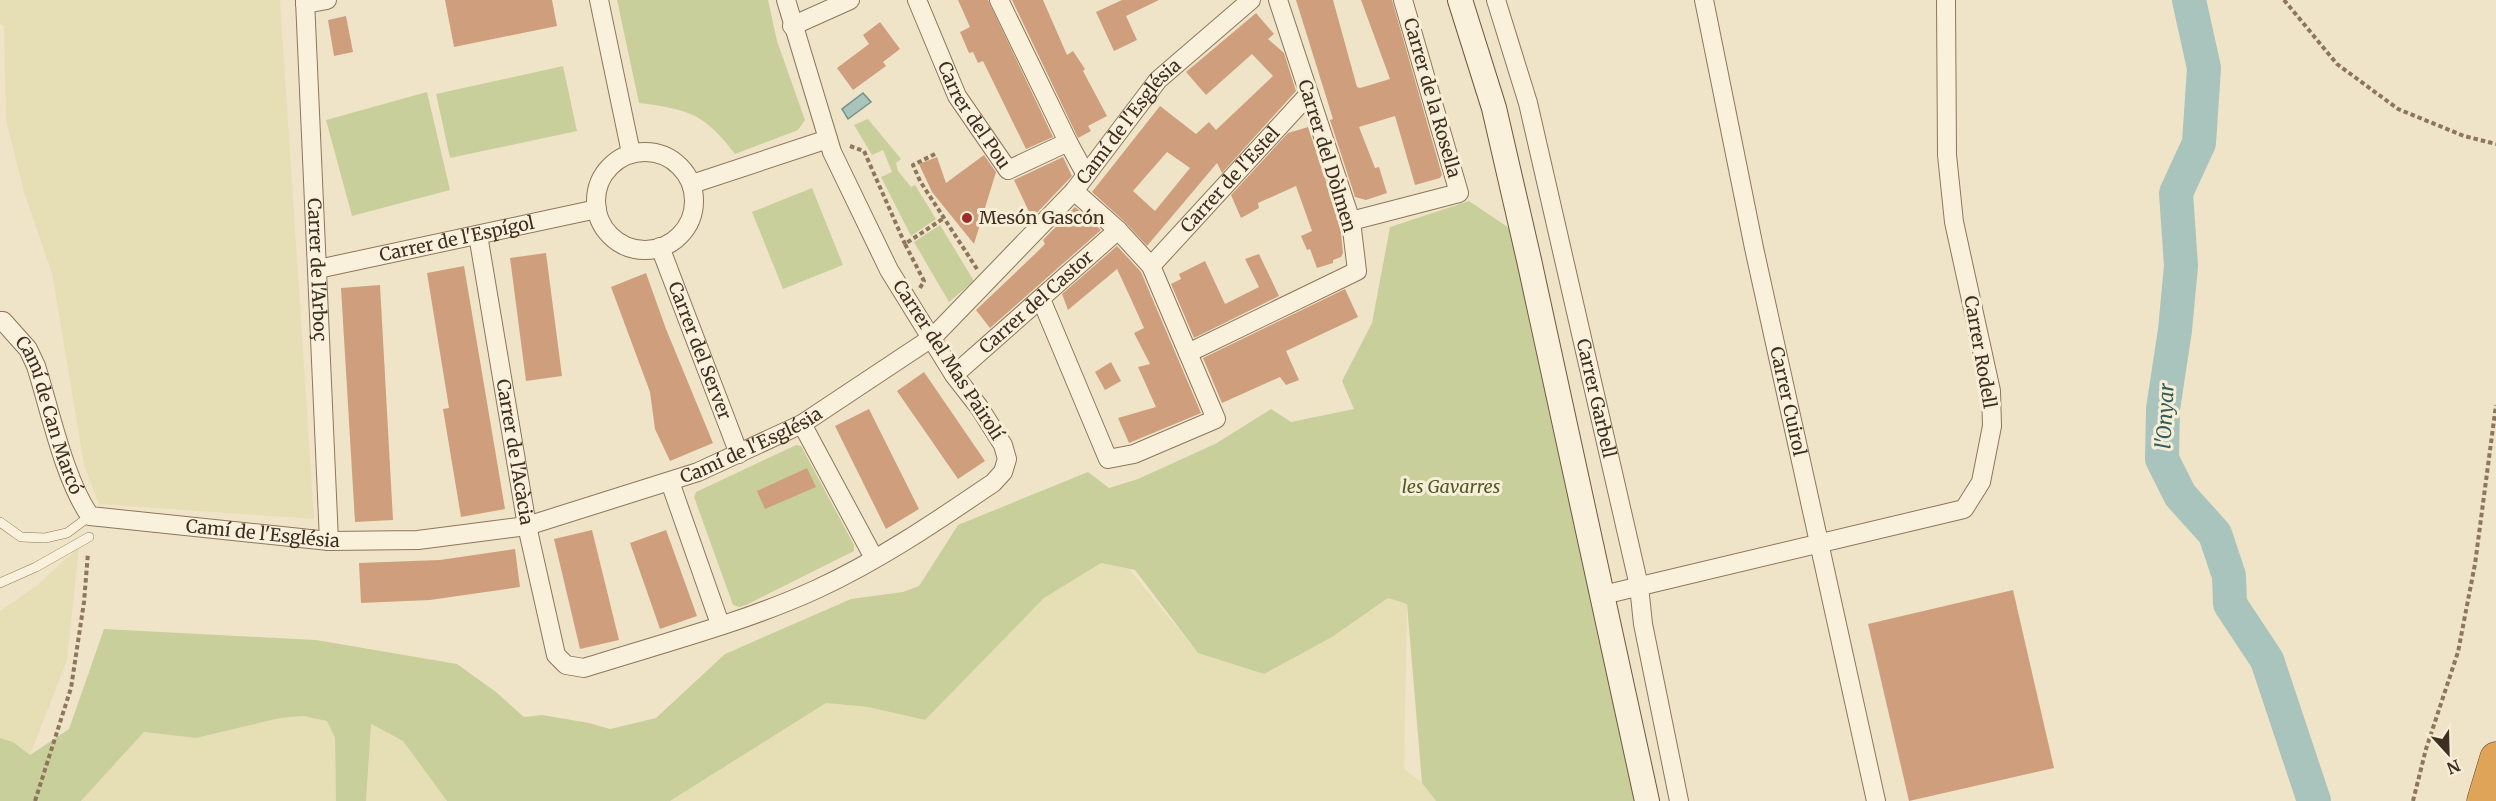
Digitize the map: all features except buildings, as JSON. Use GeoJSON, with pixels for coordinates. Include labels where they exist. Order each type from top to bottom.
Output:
{"type":"FeatureCollection","features":[{"type":"Feature","properties":{"kind":"highway"},"geometry":{"type":"LineString","coordinates":[[2482,801],[2496,758]]}},
{"type":"Feature","properties":{"kind":"main road"},"geometry":{"type":"LineString","coordinates":[[1460,0],[1494,108],[1647,801]]}},
{"type":"Feature","properties":{"kind":"street"},"geometry":{"type":"LineString","coordinates":[[305,2],[327,0]]}},
{"type":"Feature","properties":{"kind":"street"},"geometry":{"type":"LineString","coordinates":[[599,0],[631,153]]}},
{"type":"Feature","properties":{"kind":"street","name":"Carrer del Mas Pairolí"},"geometry":{"type":"LineString","coordinates":[[566,665],[584,668],[720,624],[818,589],[949,513],[993,483],[1003,472],[1006,459],[1003,445],[954,375],[933,337],[889,270],[830,145],[792,26],[786,0]]}},
{"type":"Feature","properties":{"kind":"street"},"geometry":{"type":"LineString","coordinates":[[792,26],[850,0]]}},
{"type":"Feature","properties":{"kind":"street","name":"Carrer del Pou"},"geometry":{"type":"LineString","coordinates":[[917,0],[957,96],[1008,170],[1068,142]]}},
{"type":"Feature","properties":{"kind":"street"},"geometry":{"type":"LineString","coordinates":[[999,0],[1086,175]]}},
{"type":"Feature","properties":{"kind":"street","name":"Camí de l'Església"},"geometry":{"type":"LineString","coordinates":[[90,516],[329,541],[418,540],[527,526],[670,482],[739,454],[802,424],[933,337],[1074,191],[1158,80],[1251,0]]}},
{"type":"Feature","properties":{"kind":"street","name":"Carrer del Dòlmen"},"geometry":{"type":"LineString","coordinates":[[1188,353],[1357,271],[1351,221],[1278,0]]}},
{"type":"Feature","properties":{"kind":"street","name":"Carrer de la Rosella"},"geometry":{"type":"LineString","coordinates":[[1351,221],[1459,193],[1404,0]]}},
{"type":"Feature","properties":{"kind":"street","name":"Carrer Garbell"},"geometry":{"type":"LineString","coordinates":[[1496,0],[1528,103],[1639,586],[1643,624],[1679,801]]}},
{"type":"Feature","properties":{"kind":"street","name":"Carrer Cuirol"},"geometry":{"type":"LineString","coordinates":[[1704,0],[1752,236],[1876,801]]}},
{"type":"Feature","properties":{"kind":"street","name":"Carrer Rodell"},"geometry":{"type":"LineString","coordinates":[[1603,595],[1964,509],[1981,482],[1992,426],[1991,391],[1954,222],[1947,155],[1946,0]]}},
{"type":"Feature","properties":{"kind":"street","name":"Carrer de l'Arboç"},"geometry":{"type":"LineString","coordinates":[[305,2],[329,541]]}},
{"type":"Feature","properties":{"kind":"street","name":"Carrer de l'Estel"},"geometry":{"type":"LineString","coordinates":[[1151,266],[1309,94]]}},
{"type":"Feature","properties":{"kind":"street"},"geometry":{"type":"LineString","coordinates":[[692,184],[830,145]]}},
{"type":"Feature","properties":{"kind":"street"},"geometry":{"type":"LineString","coordinates":[[649,151],[674,160],[681,166],[692,184],[694,210],[688,226],[669,244],[653,250],[634,249],[615,240],[603,227],[597,209],[598,186],[610,166],[631,153],[649,151]]}},
{"type":"Feature","properties":{"kind":"street"},"geometry":{"type":"LineString","coordinates":[[1041,299],[1108,459],[1134,454],[1216,419],[1151,266],[1118,230],[1074,191]]}},
{"type":"Feature","properties":{"kind":"street","name":"Carrer de l'Espígol"},"geometry":{"type":"LineString","coordinates":[[318,269],[597,209]]}},
{"type":"Feature","properties":{"kind":"street","name":"Carrer del Castor"},"geometry":{"type":"LineString","coordinates":[[954,375],[1118,230]]}},
{"type":"Feature","properties":{"kind":"street","name":"Carrer de l'Acàcia"},"geometry":{"type":"LineString","coordinates":[[478,236],[527,526],[556,655],[566,665]]}},
{"type":"Feature","properties":{"kind":"street","name":"Carrer del Server"},"geometry":{"type":"LineString","coordinates":[[660,247],[739,454]]}},
{"type":"Feature","properties":{"kind":"street","name":"Camí de Can Marcó"},"geometry":{"type":"LineString","coordinates":[[0,321],[3,321],[28,349],[36,366],[71,480],[81,503],[90,516]]}},
{"type":"Feature","properties":{"kind":"street"},"geometry":{"type":"LineString","coordinates":[[802,424],[874,558]]}},
{"type":"Feature","properties":{"kind":"street"},"geometry":{"type":"LineString","coordinates":[[670,482],[720,624]]}},
{"type":"Feature","properties":{"kind":"lane"},"geometry":{"type":"LineString","coordinates":[[0,522],[21,537],[45,538],[67,533],[90,516]]}},
{"type":"Feature","properties":{"kind":"lane"},"geometry":{"type":"LineString","coordinates":[[0,583],[36,567],[89,537]]}},
{"type":"Feature","properties":{"kind":"path"},"geometry":{"type":"LineString","coordinates":[[2284,0],[2337,64],[2398,109],[2464,136],[2496,144]]}},
{"type":"Feature","properties":{"kind":"path"},"geometry":{"type":"LineString","coordinates":[[830,145],[851,146],[864,151],[924,281],[912,305]]}},
{"type":"Feature","properties":{"kind":"path"},"geometry":{"type":"LineString","coordinates":[[935,154],[913,165],[920,181],[985,282]]}},
{"type":"Feature","properties":{"kind":"path"},"geometry":{"type":"LineString","coordinates":[[905,244],[944,218]]}},
{"type":"Feature","properties":{"kind":"path"},"geometry":{"type":"LineString","coordinates":[[2413,801],[2426,749],[2458,652],[2475,564],[2496,405]]}},
{"type":"Feature","properties":{"kind":"path"},"geometry":{"type":"LineString","coordinates":[[35,801],[71,688],[84,602],[89,537]]}},
{"type":"Feature","properties":{"kind":"shaded area"},"geometry":{"type":"Polygon","coordinates":[[[0,0],[280,0],[314,519],[99,504],[84,465],[52,273],[24,192],[6,120],[4,26],[0,24],[0,0]]]}},
{"type":"Feature","properties":{"kind":"shaded area"},"geometry":{"type":"Polygon","coordinates":[[[79,547],[67,660],[30,755],[13,742],[0,738],[0,611],[35,587],[79,547]]]}},
{"type":"Feature","properties":{"kind":"shaded area"},"geometry":{"type":"Polygon","coordinates":[[[1100,563],[1129,569],[1198,653],[1264,674],[1332,637],[1388,598],[1407,604],[1404,769],[1422,783],[1436,801],[670,801],[826,703],[868,707],[925,720],[1044,598],[1100,563]]]}},
{"type":"Feature","properties":{"kind":"shaded area"},"geometry":{"type":"Polygon","coordinates":[[[303,716],[327,721],[335,738],[336,801],[81,801],[144,732],[196,738],[280,718],[303,716]]]}},
{"type":"Feature","properties":{"kind":"shaded area"},"geometry":{"type":"Polygon","coordinates":[[[370,724],[403,741],[447,801],[366,801],[370,724]]]}},
{"type":"Feature","properties":{"kind":"green space"},"geometry":{"type":"Polygon","coordinates":[[[617,0],[768,0],[777,41],[805,120],[798,130],[735,154],[714,130],[694,116],[683,111],[639,103],[617,0]]]}},
{"type":"Feature","properties":{"kind":"green space"},"geometry":{"type":"Polygon","coordinates":[[[563,66],[577,131],[450,158],[436,94],[563,66]]]}},
{"type":"Feature","properties":{"kind":"green space"},"geometry":{"type":"Polygon","coordinates":[[[427,92],[450,190],[352,216],[326,120],[427,92]]]}},
{"type":"Feature","properties":{"kind":"green space"},"geometry":{"type":"Polygon","coordinates":[[[868,119],[901,159],[896,163],[898,171],[911,187],[915,185],[936,219],[911,236],[881,177],[892,172],[883,150],[872,155],[854,125],[868,119]]]}},
{"type":"Feature","properties":{"kind":"green space"},"geometry":{"type":"Polygon","coordinates":[[[812,188],[843,265],[783,289],[752,212],[812,188]]]}},
{"type":"Feature","properties":{"kind":"green space","name":"les Gavarres"},"geometry":{"type":"Polygon","coordinates":[[[1469,201],[1524,238],[1646,801],[1436,801],[1422,783],[1407,604],[1388,598],[1332,637],[1264,674],[1198,653],[1135,570],[1101,563],[1044,598],[925,720],[868,707],[826,703],[670,801],[447,801],[403,741],[371,724],[366,801],[336,801],[335,738],[327,721],[303,716],[280,718],[196,738],[144,732],[81,801],[0,801],[0,738],[13,742],[30,755],[69,729],[104,629],[316,640],[457,664],[496,692],[524,717],[542,715],[610,729],[656,718],[725,654],[851,599],[903,592],[919,586],[958,525],[1088,472],[1109,488],[1138,479],[1217,443],[1271,409],[1291,422],[1354,409],[1342,381],[1372,323],[1390,227],[1469,201]]]}},
{"type":"Feature","properties":{"kind":"green space"},"geometry":{"type":"Polygon","coordinates":[[[940,225],[974,281],[949,302],[914,242],[940,225]]]}},
{"type":"Feature","properties":{"kind":"green space"},"geometry":{"type":"Polygon","coordinates":[[[796,445],[801,446],[854,545],[854,551],[746,605],[739,607],[733,605],[694,497],[696,492],[796,445]]]}},
{"type":"Feature","properties":{"kind":"water"},"geometry":{"type":"Polygon","coordinates":[[[863,93],[871,102],[848,119],[842,109],[863,93]]]}},
{"type":"Feature","properties":{"kind":"waterway","name":"l'Onyar"},"geometry":{"type":"LineString","coordinates":[[2189,0],[2204,68],[2199,143],[2176,193],[2181,266],[2175,330],[2163,409],[2162,459],[2180,495],[2215,534],[2229,576],[2230,604],[2267,660],[2314,801]]}},
{"type":"Feature","properties":{"kind":"place","name":"Mesón Gascón"},"geometry":{"type":"Point","coordinates":[967,218]}}]}
